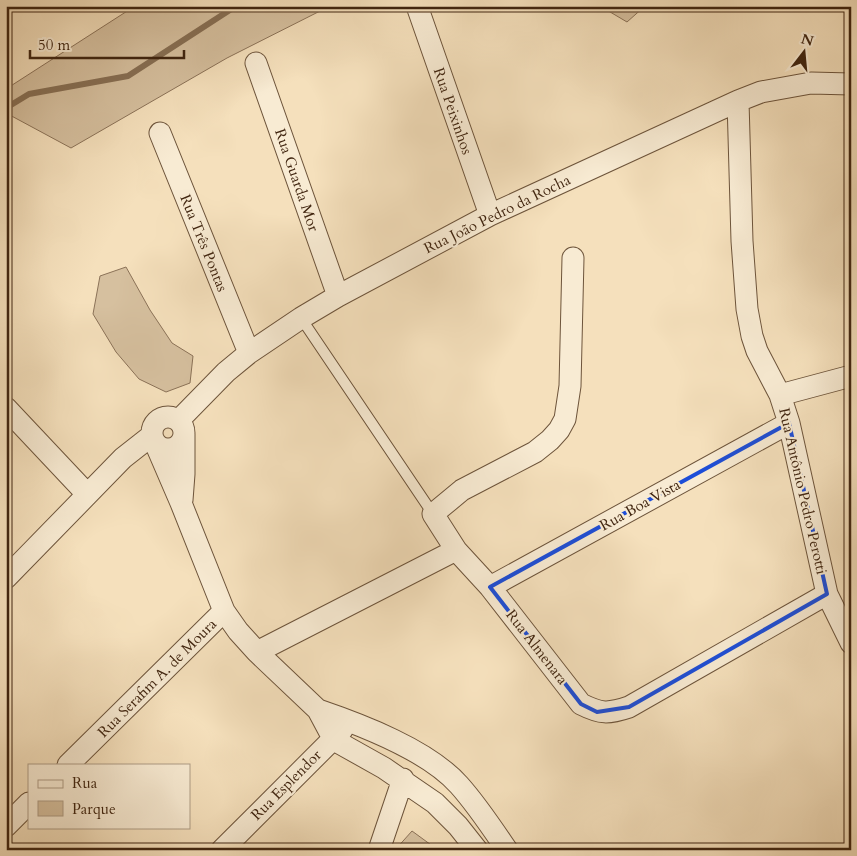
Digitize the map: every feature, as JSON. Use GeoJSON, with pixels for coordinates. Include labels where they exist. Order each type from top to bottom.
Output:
{"type":"FeatureCollection","features":[{"type":"Feature","properties":{"kind":"street","name":"Rua Peixinhos"},"geometry":{"type":"LineString","coordinates":[[416,6],[490,215]]}},
{"type":"Feature","properties":{"kind":"street","name":"Rua Guarda Mor"},"geometry":{"type":"LineString","coordinates":[[256,63],[338,296]]}},
{"type":"Feature","properties":{"kind":"street","name":"Rua João Pedro da Rocha"},"geometry":{"type":"LineString","coordinates":[[181,427],[226,372],[249,353],[338,296],[490,215],[738,100],[761,92],[811,83],[851,84]]}},
{"type":"Feature","properties":{"kind":"street","name":"Rua Antônio Pedro Perotti"},"geometry":{"type":"LineString","coordinates":[[738,100],[742,241],[747,309],[752,336],[780,395],[790,423],[827,594],[851,643]]}},
{"type":"Feature","properties":{"kind":"street","name":"Rua Três Pontas"},"geometry":{"type":"LineString","coordinates":[[160,133],[249,353]]}},
{"type":"Feature","properties":{"kind":"street"},"geometry":{"type":"LineString","coordinates":[[433,514],[462,490],[535,452],[550,440],[559,430],[565,419],[570,386],[572,258]]}},
{"type":"Feature","properties":{"kind":"street"},"geometry":{"type":"LineString","coordinates":[[780,395],[851,376]]}},
{"type":"Feature","properties":{"kind":"street"},"geometry":{"type":"LineString","coordinates":[[6,408],[87,494]]}},
{"type":"Feature","properties":{"kind":"street"},"geometry":{"type":"LineString","coordinates":[[182,503],[184,474],[181,427],[169,416],[159,419],[153,426],[154,441],[182,503],[224,611],[238,631],[257,652],[318,710],[334,740],[402,779],[435,803],[458,826],[477,850]]}},
{"type":"Feature","properties":{"kind":"street","name":"Rua Boa Vista"},"geometry":{"type":"LineString","coordinates":[[490,588],[790,423]]}},
{"type":"Feature","properties":{"kind":"street"},"geometry":{"type":"LineString","coordinates":[[6,578],[134,448],[154,441]]}},
{"type":"Feature","properties":{"kind":"street","name":"Rua Almenara"},"geometry":{"type":"LineString","coordinates":[[433,514],[456,550],[490,588],[581,704],[597,712],[614,712],[629,707],[827,594]]}},
{"type":"Feature","properties":{"kind":"street"},"geometry":{"type":"LineString","coordinates":[[257,652],[456,550]]}},
{"type":"Feature","properties":{"kind":"street","name":"Rua Serafim A. de Moura"},"geometry":{"type":"LineString","coordinates":[[69,764],[224,611]]}},
{"type":"Feature","properties":{"kind":"street"},"geometry":{"type":"LineString","coordinates":[[318,710],[350,721],[410,749],[436,765],[458,784],[507,850]]}},
{"type":"Feature","properties":{"kind":"street","name":"Rua Esplendor"},"geometry":{"type":"LineString","coordinates":[[222,850],[311,760],[334,740],[350,721]]}},
{"type":"Feature","properties":{"kind":"street"},"geometry":{"type":"LineString","coordinates":[[379,850],[402,779]]}},
{"type":"Feature","properties":{"kind":"street"},"geometry":{"type":"LineString","coordinates":[[6,826],[28,805]]}},
{"type":"Feature","properties":{"kind":"lane"},"geometry":{"type":"LineString","coordinates":[[301,318],[433,514]]}},
{"type":"Feature","properties":{"kind":"highlighted area"},"geometry":{"type":"Polygon","coordinates":[[[789,423],[827,594],[629,707],[597,712],[581,704],[490,587],[789,423]]]}},
{"type":"Feature","properties":{"kind":"green space"},"geometry":{"type":"Polygon","coordinates":[[[135,6],[330,6],[227,58],[71,148],[6,113],[6,89],[135,6]]]}},
{"type":"Feature","properties":{"kind":"green space"},"geometry":{"type":"Polygon","coordinates":[[[600,6],[645,6],[627,22],[600,6]]]}},
{"type":"Feature","properties":{"kind":"green space"},"geometry":{"type":"Polygon","coordinates":[[[126,267],[150,310],[172,343],[193,356],[190,383],[166,392],[139,379],[116,352],[93,314],[100,276],[126,267]]]}},
{"type":"Feature","properties":{"kind":"green space"},"geometry":{"type":"Polygon","coordinates":[[[412,831],[438,850],[395,850],[412,831]]]}},
{"type":"Feature","properties":{"kind":"waterway"},"geometry":{"type":"LineString","coordinates":[[6,108],[29,94],[128,76],[236,6]]}}]}
